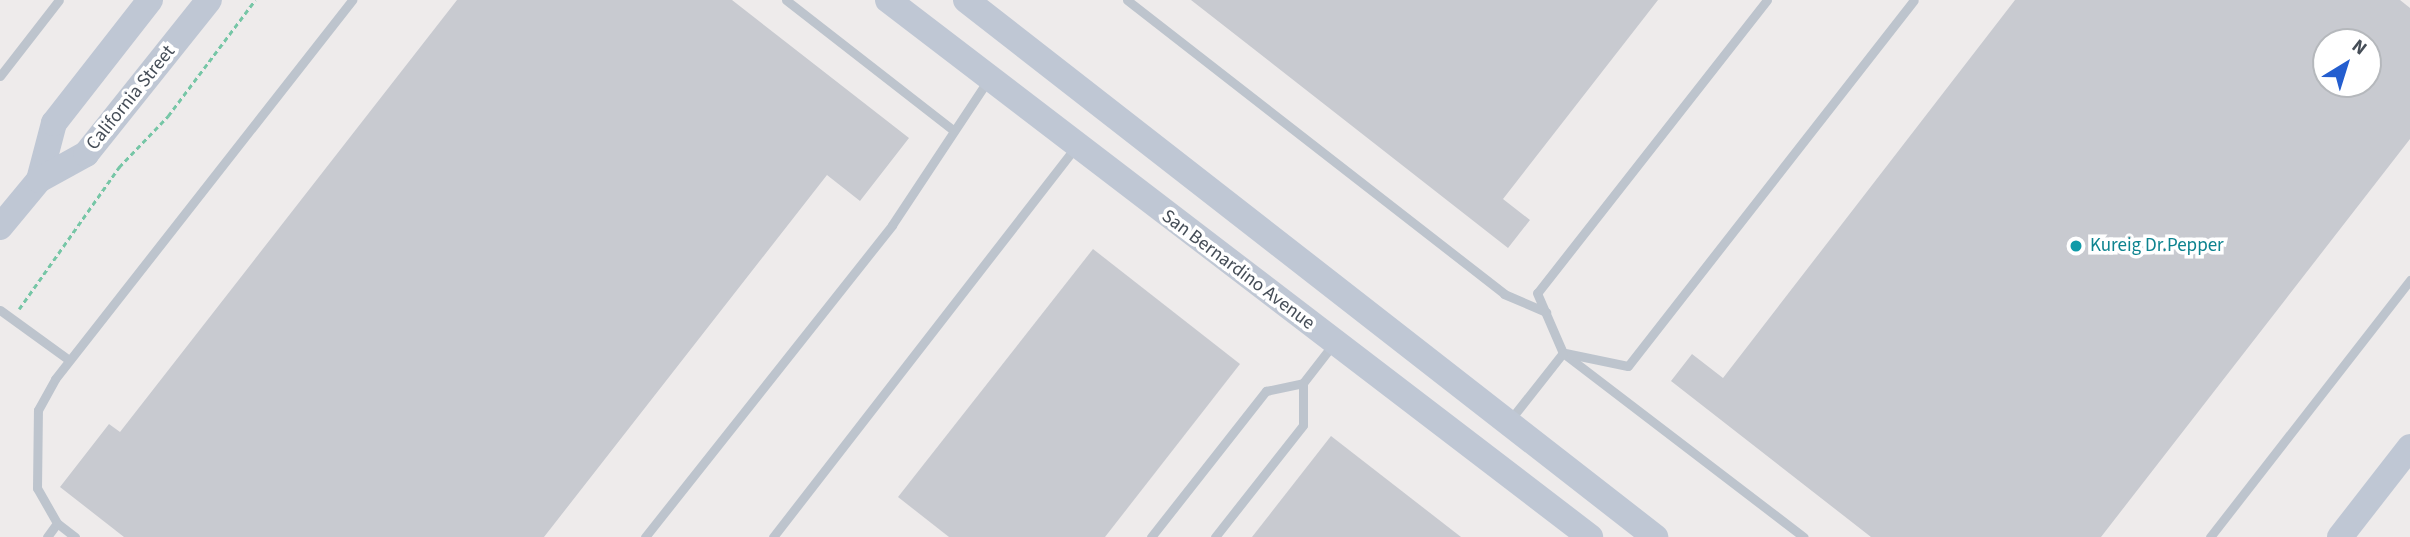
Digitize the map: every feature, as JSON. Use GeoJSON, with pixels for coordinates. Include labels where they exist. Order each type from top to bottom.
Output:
{"type":"FeatureCollection","features":[{"type":"Feature","properties":{"kind":"main road","name":"California Street"},"geometry":{"type":"LineString","coordinates":[[39,180],[54,123],[150,0]]}},
{"type":"Feature","properties":{"kind":"main road","name":"California Street"},"geometry":{"type":"LineString","coordinates":[[0,227],[39,180],[86,154],[209,0]]}},
{"type":"Feature","properties":{"kind":"main road","name":"San Bernardino Avenue"},"geometry":{"type":"LineString","coordinates":[[888,0],[1590,537]]}},
{"type":"Feature","properties":{"kind":"main road"},"geometry":{"type":"LineString","coordinates":[[966,0],[1656,537]]}},
{"type":"Feature","properties":{"kind":"main road"},"geometry":{"type":"LineString","coordinates":[[2340,537],[2410,447]]}},
{"type":"Feature","properties":{"kind":"lane"},"geometry":{"type":"LineString","coordinates":[[0,76],[59,0]]}},
{"type":"Feature","properties":{"kind":"lane"},"geometry":{"type":"LineString","coordinates":[[75,537],[57,523],[37,488],[38,410],[69,360],[352,0]]}},
{"type":"Feature","properties":{"kind":"lane"},"geometry":{"type":"LineString","coordinates":[[786,0],[951,129]]}},
{"type":"Feature","properties":{"kind":"lane"},"geometry":{"type":"LineString","coordinates":[[1127,0],[1504,294],[1546,312]]}},
{"type":"Feature","properties":{"kind":"lane"},"geometry":{"type":"LineString","coordinates":[[1767,0],[1537,293],[1563,352],[1804,537]]}},
{"type":"Feature","properties":{"kind":"lane"},"geometry":{"type":"LineString","coordinates":[[1563,352],[1628,366],[1914,0]]}},
{"type":"Feature","properties":{"kind":"lane"},"geometry":{"type":"LineString","coordinates":[[645,537],[892,225],[951,129],[989,79]]}},
{"type":"Feature","properties":{"kind":"lane"},"geometry":{"type":"LineString","coordinates":[[773,537],[1076,145]]}},
{"type":"Feature","properties":{"kind":"lane"},"geometry":{"type":"LineString","coordinates":[[2210,537],[2410,280]]}},
{"type":"Feature","properties":{"kind":"lane"},"geometry":{"type":"LineString","coordinates":[[0,310],[69,360]]}},
{"type":"Feature","properties":{"kind":"lane"},"geometry":{"type":"LineString","coordinates":[[1215,537],[1303,425],[1303,383],[1335,343]]}},
{"type":"Feature","properties":{"kind":"lane"},"geometry":{"type":"LineString","coordinates":[[1508,421],[1563,352]]}},
{"type":"Feature","properties":{"kind":"lane"},"geometry":{"type":"LineString","coordinates":[[1151,537],[1266,391],[1303,383]]}},
{"type":"Feature","properties":{"kind":"lane"},"geometry":{"type":"LineString","coordinates":[[47,537],[57,523]]}},
{"type":"Feature","properties":{"kind":"path"},"geometry":{"type":"LineString","coordinates":[[12,318],[96,200],[255,0]]}},
{"type":"Feature","properties":{"kind":"path"},"geometry":{"type":"LineString","coordinates":[[89,195],[96,200]]}},
{"type":"Feature","properties":{"kind":"building"},"geometry":{"type":"Polygon","coordinates":[[[457,0],[732,0],[909,138],[860,201],[827,175],[544,537],[124,537],[60,487],[109,424],[120,432],[457,0]]]}},
{"type":"Feature","properties":{"kind":"building"},"geometry":{"type":"Polygon","coordinates":[[[1191,0],[1658,0],[1503,199],[1530,220],[1508,248],[1191,0]]]}},
{"type":"Feature","properties":{"kind":"building","name":"Kureig Dr.Pepper"},"geometry":{"type":"Polygon","coordinates":[[[2015,0],[2400,0],[2410,8],[2410,139],[2101,537],[1871,537],[1671,381],[1692,354],[1723,378],[2015,0]]]}},
{"type":"Feature","properties":{"kind":"building"},"geometry":{"type":"Polygon","coordinates":[[[1093,249],[1240,364],[1105,537],[949,537],[898,497],[1093,249]]]}},
{"type":"Feature","properties":{"kind":"building"},"geometry":{"type":"Polygon","coordinates":[[[1331,436],[1461,537],[1252,537],[1331,436]]]}},
{"type":"Feature","properties":{"kind":"place","name":"Kureig Dr.Pepper"},"geometry":{"type":"Point","coordinates":[2076,246]}}]}
